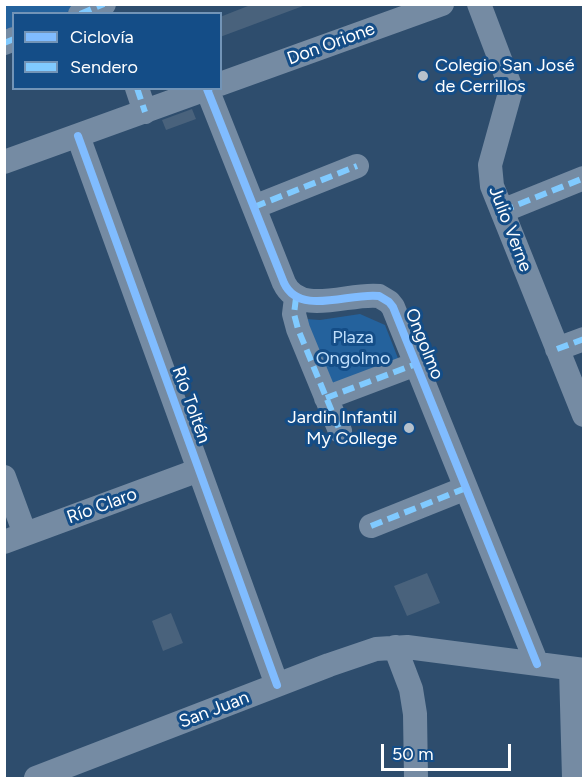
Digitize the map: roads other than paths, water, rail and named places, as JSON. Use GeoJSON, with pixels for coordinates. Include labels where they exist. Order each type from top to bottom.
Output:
{"type":"FeatureCollection","features":[{"type":"Feature","properties":{"kind":"street"},"geometry":{"type":"LineString","coordinates":[[85,12],[104,4]]}},
{"type":"Feature","properties":{"kind":"street","name":"Don Orione"},"geometry":{"type":"LineString","coordinates":[[222,83],[442,4]]}},
{"type":"Feature","properties":{"kind":"street","name":"Julio Verne"},"geometry":{"type":"LineString","coordinates":[[479,4],[509,83],[510,93],[489,172],[492,186],[584,415]]}},
{"type":"Feature","properties":{"kind":"street"},"geometry":{"type":"LineString","coordinates":[[138,90],[145,112]]}},
{"type":"Feature","properties":{"kind":"street"},"geometry":{"type":"LineString","coordinates":[[4,162],[205,90]]}},
{"type":"Feature","properties":{"kind":"street"},"geometry":{"type":"LineString","coordinates":[[208,90],[284,283],[296,298],[295,321],[340,431]]}},
{"type":"Feature","properties":{"kind":"street","name":"Río Toltén"},"geometry":{"type":"LineString","coordinates":[[78,136],[277,686]]}},
{"type":"Feature","properties":{"kind":"street"},"geometry":{"type":"LineString","coordinates":[[254,207],[357,166]]}},
{"type":"Feature","properties":{"kind":"street"},"geometry":{"type":"LineString","coordinates":[[502,212],[584,178]]}},
{"type":"Feature","properties":{"kind":"street","name":"Ongolmo"},"geometry":{"type":"LineString","coordinates":[[296,298],[312,301],[368,295],[384,298],[393,307],[537,664]]}},
{"type":"Feature","properties":{"kind":"street"},"geometry":{"type":"LineString","coordinates":[[558,350],[584,339]]}},
{"type":"Feature","properties":{"kind":"street","name":"Ongolmo"},"geometry":{"type":"LineString","coordinates":[[326,398],[416,364]]}},
{"type":"Feature","properties":{"kind":"street","name":"Río Claro"},"geometry":{"type":"LineString","coordinates":[[15,538],[199,470]]}},
{"type":"Feature","properties":{"kind":"street"},"geometry":{"type":"LineString","coordinates":[[4,477],[15,538]]}},
{"type":"Feature","properties":{"kind":"street"},"geometry":{"type":"LineString","coordinates":[[372,526],[466,488]]}},
{"type":"Feature","properties":{"kind":"street"},"geometry":{"type":"LineString","coordinates":[[395,647],[411,688],[415,714],[416,778]]}},
{"type":"Feature","properties":{"kind":"street","name":"San Juan"},"geometry":{"type":"LineString","coordinates":[[36,778],[365,652],[395,647],[446,651],[577,669]]}},
{"type":"Feature","properties":{"kind":"street"},"geometry":{"type":"LineString","coordinates":[[574,778],[578,742],[577,669]]}},
{"type":"Feature","properties":{"kind":"place","name":"Colegio San José de Cerrillos"},"geometry":{"type":"Point","coordinates":[423,76]}},
{"type":"Feature","properties":{"kind":"place","name":"Jardin Infantil My College"},"geometry":{"type":"Point","coordinates":[409,428]}},
{"type":"Feature","properties":{"kind":"park label","name":"Plaza Ongolmo"},"geometry":{"type":"Point","coordinates":[353,348]}}]}
